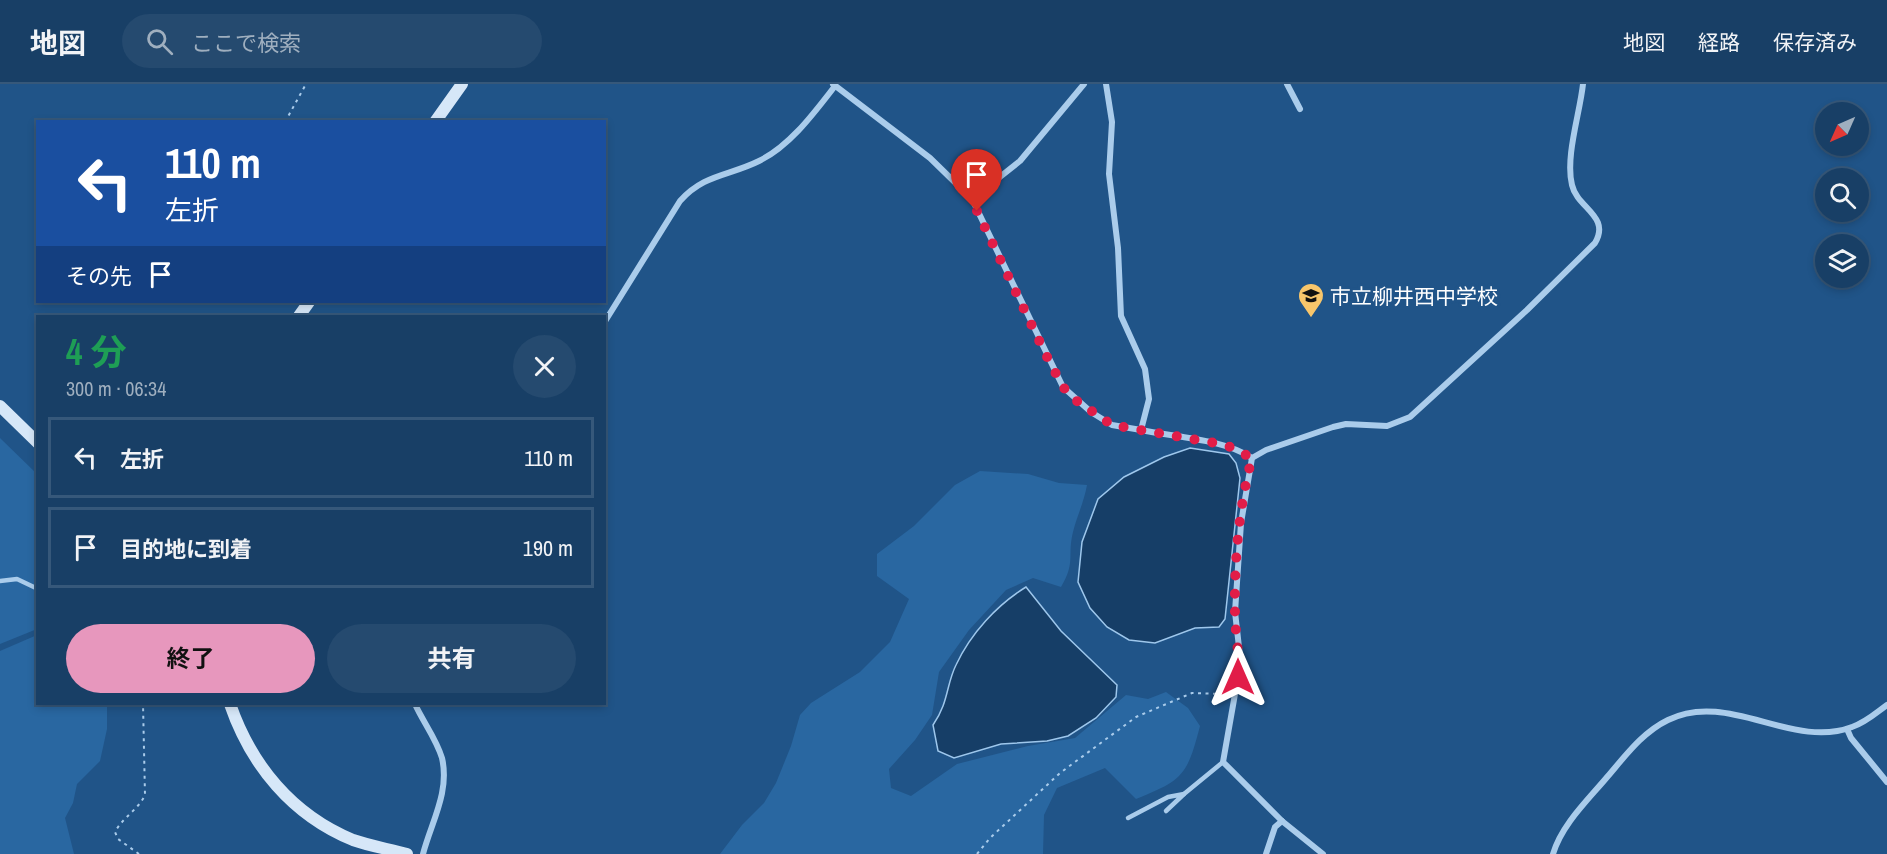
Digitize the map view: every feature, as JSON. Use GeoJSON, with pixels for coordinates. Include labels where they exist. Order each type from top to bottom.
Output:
{"type":"FeatureCollection","features":[{"type":"Feature","properties":{"kind":"street"},"geometry":{"type":"LineString","coordinates":[[436,120],[462,84]]}},
{"type":"Feature","properties":{"kind":"street"},"geometry":{"type":"LineString","coordinates":[[972,199],[1020,161],[1084,84]]}},
{"type":"Feature","properties":{"kind":"street"},"geometry":{"type":"LineString","coordinates":[[1106,84],[1112,122],[1109,174],[1118,248],[1121,316],[1145,369],[1149,399],[1141,430]]}},
{"type":"Feature","properties":{"kind":"street"},"geometry":{"type":"LineString","coordinates":[[1287,84],[1300,109]]}},
{"type":"Feature","properties":{"kind":"street"},"geometry":{"type":"LineString","coordinates":[[1252,458],[1266,450],[1333,427],[1346,424],[1387,426],[1410,417],[1527,310],[1595,243],[1600,234],[1600,224],[1576,194],[1569,170],[1583,84]]}},
{"type":"Feature","properties":{"kind":"street"},"geometry":{"type":"LineString","coordinates":[[606,320],[680,201],[692,188],[704,180],[758,162],[776,152],[834,85],[930,158],[972,199],[1063,387],[1091,412],[1112,425],[1226,445],[1252,458]]}},
{"type":"Feature","properties":{"kind":"street"},"geometry":{"type":"LineString","coordinates":[[0,406],[36,441]]}},
{"type":"Feature","properties":{"kind":"street"},"geometry":{"type":"LineString","coordinates":[[1252,458],[1241,523],[1235,612],[1240,656],[1223,762],[1282,821],[1323,854]]}},
{"type":"Feature","properties":{"kind":"street"},"geometry":{"type":"LineString","coordinates":[[230,705],[248,746],[263,769],[283,794],[304,813],[355,840],[407,854]]}},
{"type":"Feature","properties":{"kind":"street"},"geometry":{"type":"LineString","coordinates":[[416,705],[433,736],[444,773],[443,789],[435,821],[423,854]]}},
{"type":"Feature","properties":{"kind":"street"},"geometry":{"type":"LineString","coordinates":[[1553,854],[1556,842],[1567,826],[1605,780],[1647,733],[1668,719],[1685,714],[1720,712],[1804,730],[1832,732],[1847,729],[1865,721],[1887,705]]}},
{"type":"Feature","properties":{"kind":"street"},"geometry":{"type":"LineString","coordinates":[[1847,729],[1851,738],[1887,782]]}},
{"type":"Feature","properties":{"kind":"street"},"geometry":{"type":"LineString","coordinates":[[1266,854],[1275,827],[1282,821]]}},
{"type":"Feature","properties":{"kind":"lane"},"geometry":{"type":"LineString","coordinates":[[0,581],[17,579],[36,587]]}},
{"type":"Feature","properties":{"kind":"lane"},"geometry":{"type":"LineString","coordinates":[[1166,811],[1223,762]]}},
{"type":"Feature","properties":{"kind":"lane"},"geometry":{"type":"LineString","coordinates":[[1128,818],[1168,797],[1184,794]]}},
{"type":"Feature","properties":{"kind":"path"},"geometry":{"type":"LineString","coordinates":[[286,120],[306,84]]}},
{"type":"Feature","properties":{"kind":"path"},"geometry":{"type":"LineString","coordinates":[[977,854],[990,837],[1060,773],[1136,717],[1192,693],[1234,695]]}},
{"type":"Feature","properties":{"kind":"path"},"geometry":{"type":"LineString","coordinates":[[139,854],[118,839],[115,832],[119,824],[139,807],[145,795],[143,705]]}},
{"type":"Feature","properties":{"kind":"shaded area"},"geometry":{"type":"Polygon","coordinates":[[[0,438],[36,473],[36,629],[0,644],[0,438]]]}},
{"type":"Feature","properties":{"kind":"shaded area"},"geometry":{"type":"Polygon","coordinates":[[[1190,448],[1229,454],[1236,463],[1240,478],[1225,619],[1219,627],[1195,628],[1155,643],[1129,640],[1107,627],[1090,608],[1078,582],[1082,542],[1098,499],[1124,477],[1164,457],[1190,448]]]}},
{"type":"Feature","properties":{"kind":"shaded area"},"geometry":{"type":"Polygon","coordinates":[[[980,471],[1028,474],[1059,483],[1087,485],[1071,540],[1070,565],[1061,587],[1033,578],[1006,590],[969,630],[939,672],[932,715],[915,740],[889,769],[891,788],[911,796],[957,764],[1028,746],[1075,738],[1126,695],[1148,699],[1166,692],[1188,708],[1200,726],[1191,756],[1181,774],[1164,787],[1136,799],[1105,768],[1057,788],[1044,815],[1043,854],[720,854],[742,825],[764,803],[776,783],[791,746],[800,715],[811,703],[860,672],[890,642],[909,599],[877,576],[877,554],[914,526],[955,485],[980,471]]]}},
{"type":"Feature","properties":{"kind":"shaded area"},"geometry":{"type":"Polygon","coordinates":[[[1026,587],[1061,631],[1117,685],[1116,697],[1096,718],[1068,736],[1047,741],[1001,744],[954,758],[938,751],[933,725],[942,709],[953,672],[962,653],[995,611],[1026,587]]]}},
{"type":"Feature","properties":{"kind":"shaded area"},"geometry":{"type":"Polygon","coordinates":[[[36,635],[36,705],[107,705],[107,729],[100,761],[77,784],[73,803],[65,818],[74,854],[0,854],[0,651],[36,635]]]}},
{"type":"Feature","properties":{"kind":"place","name":"市立柳井西中学校"},"geometry":{"type":"Point","coordinates":[1311,319]}},
{"type":"Feature","properties":{"kind":"route"},"geometry":{"type":"LineString","coordinates":[[977,211],[1046,355],[1063,387],[1074,399],[1112,425],[1226,445],[1252,458],[1246,479],[1241,523],[1235,612],[1240,656],[1238,677]]}}]}
